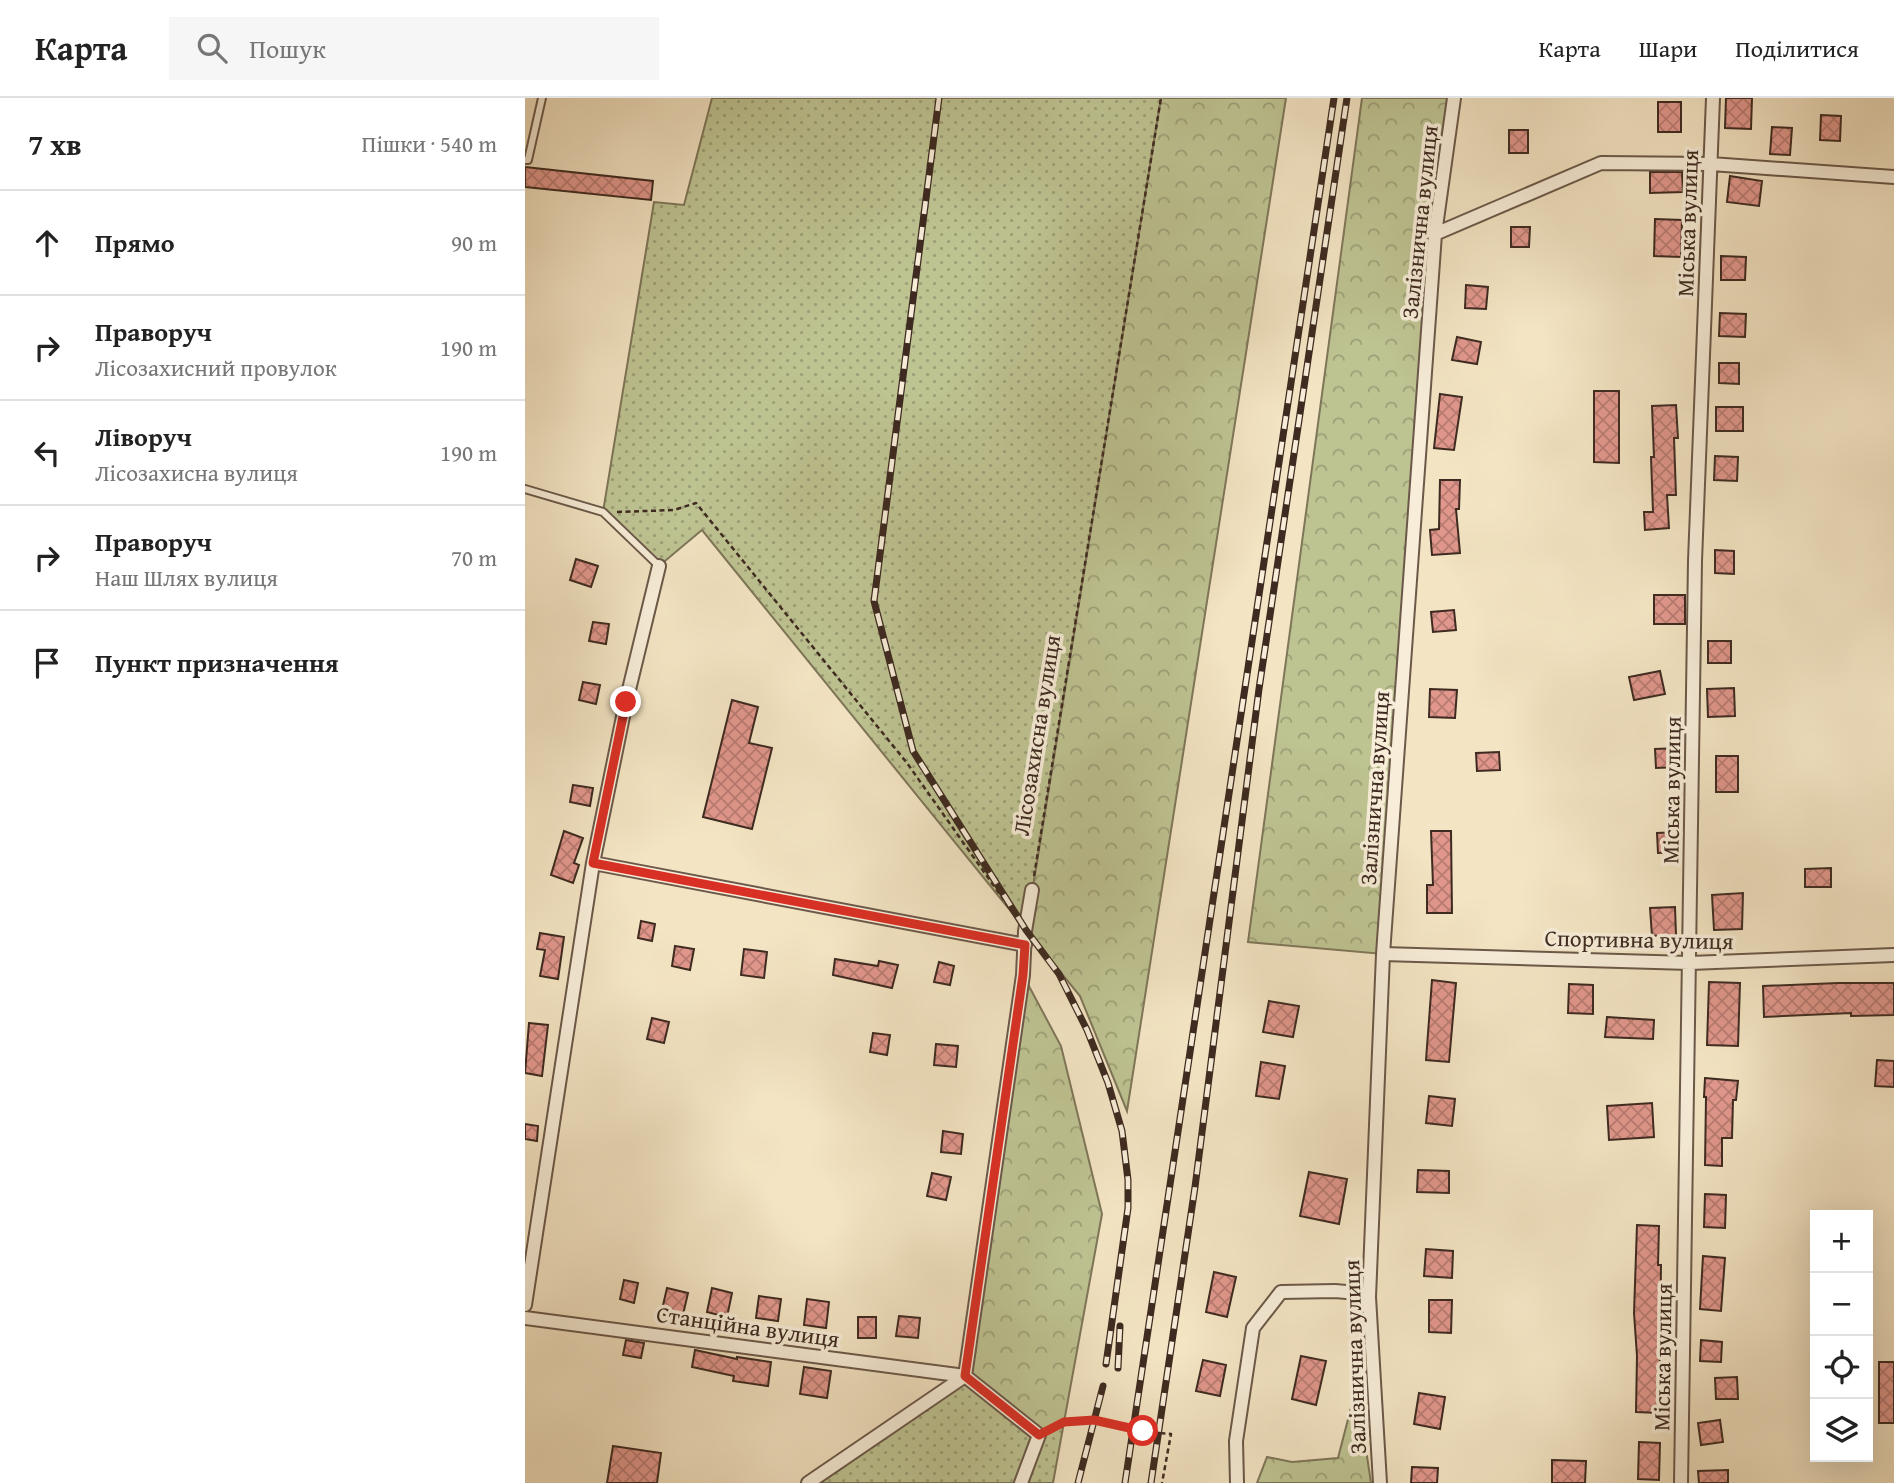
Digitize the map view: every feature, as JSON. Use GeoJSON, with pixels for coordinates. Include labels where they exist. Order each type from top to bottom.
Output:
{"type":"FeatureCollection","features":[{"type":"Feature","properties":{"kind":"street","name":"Залізнична вулиця"},"geometry":{"type":"LineString","coordinates":[[1380,1483],[1369,1294],[1384,954],[1435,234],[1454,98]]}},
{"type":"Feature","properties":{"kind":"street","name":"Міська вулиця"},"geometry":{"type":"LineString","coordinates":[[1681,1483],[1695,561],[1713,98]]}},
{"type":"Feature","properties":{"kind":"street"},"geometry":{"type":"LineString","coordinates":[[1435,234],[1601,163],[1711,164],[1894,177]]}},
{"type":"Feature","properties":{"kind":"street"},"geometry":{"type":"LineString","coordinates":[[525,1305],[593,863],[626,702],[659,566]]}},
{"type":"Feature","properties":{"kind":"street"},"geometry":{"type":"LineString","coordinates":[[593,863],[1025,938]]}},
{"type":"Feature","properties":{"kind":"street"},"geometry":{"type":"LineString","coordinates":[[808,1483],[965,1376],[1023,975],[1032,890]]}},
{"type":"Feature","properties":{"kind":"street","name":"Спортивна вулиця"},"geometry":{"type":"LineString","coordinates":[[1384,954],[1690,963],[1894,956]]}},
{"type":"Feature","properties":{"kind":"street"},"geometry":{"type":"LineString","coordinates":[[1237,1483],[1236,1441],[1252,1328],[1281,1292],[1335,1291],[1369,1294]]}},
{"type":"Feature","properties":{"kind":"street","name":"Станційна вулиця"},"geometry":{"type":"LineString","coordinates":[[525,1318],[965,1376]]}},
{"type":"Feature","properties":{"kind":"street"},"geometry":{"type":"LineString","coordinates":[[965,1376],[1039,1435],[1021,1483]]}},
{"type":"Feature","properties":{"kind":"lane"},"geometry":{"type":"LineString","coordinates":[[525,160],[529,160],[542,98]]}},
{"type":"Feature","properties":{"kind":"lane"},"geometry":{"type":"LineString","coordinates":[[525,489],[603,512],[659,566]]}},
{"type":"Feature","properties":{"kind":"path","name":"Лісозахисна вулиця"},"geometry":{"type":"LineString","coordinates":[[1032,890],[1161,98]]}},
{"type":"Feature","properties":{"kind":"path"},"geometry":{"type":"LineString","coordinates":[[603,512],[674,510],[696,503],[907,763],[1025,938]]}},
{"type":"Feature","properties":{"kind":"path"},"geometry":{"type":"LineString","coordinates":[[1039,1435],[1064,1422],[1094,1420],[1171,1434],[1162,1483]]}},
{"type":"Feature","properties":{"kind":"green space"},"geometry":{"type":"Polygon","coordinates":[[[712,98],[1161,98],[1026,930],[702,530],[659,566],[603,512],[654,202],[684,205],[712,98]]]}},
{"type":"Feature","properties":{"kind":"green space"},"geometry":{"type":"Polygon","coordinates":[[[1161,98],[1286,98],[1127,1111],[1080,996],[1026,930],[1161,98]]]}},
{"type":"Feature","properties":{"kind":"green space"},"geometry":{"type":"Polygon","coordinates":[[[1362,98],[1454,98],[1435,234],[1383,954],[1248,942],[1362,98]]]}},
{"type":"Feature","properties":{"kind":"green space"},"geometry":{"type":"Polygon","coordinates":[[[1023,975],[1061,1046],[1102,1214],[1064,1422],[1039,1435],[965,1376],[1023,975]]]}},
{"type":"Feature","properties":{"kind":"green space"},"geometry":{"type":"Polygon","coordinates":[[[965,1376],[1039,1435],[1064,1422],[1053,1483],[808,1483],[965,1376]]]}},
{"type":"Feature","properties":{"kind":"green space"},"geometry":{"type":"Polygon","coordinates":[[[1353,1400],[1363,1429],[1371,1483],[1257,1483],[1267,1457],[1292,1462],[1338,1458],[1353,1400]]]}},
{"type":"Feature","properties":{"kind":"building"},"geometry":{"type":"Polygon","coordinates":[[[1726,98],[1752,98],[1751,129],[1725,128],[1726,98]]]}},
{"type":"Feature","properties":{"kind":"building"},"geometry":{"type":"Polygon","coordinates":[[[1658,102],[1681,102],[1681,132],[1658,132],[1658,102]]]}},
{"type":"Feature","properties":{"kind":"building"},"geometry":{"type":"Polygon","coordinates":[[[1821,115],[1841,116],[1840,141],[1820,140],[1821,115]]]}},
{"type":"Feature","properties":{"kind":"building"},"geometry":{"type":"Polygon","coordinates":[[[1772,127],[1792,128],[1790,155],[1770,154],[1772,127]]]}},
{"type":"Feature","properties":{"kind":"building"},"geometry":{"type":"Polygon","coordinates":[[[1509,130],[1528,130],[1528,153],[1509,153],[1509,130]]]}},
{"type":"Feature","properties":{"kind":"building"},"geometry":{"type":"Polygon","coordinates":[[[525,167],[653,181],[651,200],[525,187],[525,167]]]}},
{"type":"Feature","properties":{"kind":"building"},"geometry":{"type":"Polygon","coordinates":[[[1650,172],[1682,172],[1683,192],[1650,193],[1650,172]]]}},
{"type":"Feature","properties":{"kind":"building"},"geometry":{"type":"Polygon","coordinates":[[[1730,176],[1762,181],[1759,206],[1727,202],[1730,176]]]}},
{"type":"Feature","properties":{"kind":"building"},"geometry":{"type":"Polygon","coordinates":[[[1655,219],[1682,220],[1681,257],[1654,256],[1655,219]]]}},
{"type":"Feature","properties":{"kind":"building"},"geometry":{"type":"Polygon","coordinates":[[[1511,227],[1530,227],[1529,247],[1511,247],[1511,227]]]}},
{"type":"Feature","properties":{"kind":"building"},"geometry":{"type":"Polygon","coordinates":[[[1721,256],[1746,257],[1745,280],[1721,280],[1721,256]]]}},
{"type":"Feature","properties":{"kind":"building"},"geometry":{"type":"Polygon","coordinates":[[[1466,285],[1488,287],[1486,309],[1465,308],[1466,285]]]}},
{"type":"Feature","properties":{"kind":"building"},"geometry":{"type":"Polygon","coordinates":[[[1720,313],[1746,314],[1745,337],[1719,336],[1720,313]]]}},
{"type":"Feature","properties":{"kind":"building"},"geometry":{"type":"Polygon","coordinates":[[[1457,337],[1481,342],[1477,364],[1452,360],[1457,337]]]}},
{"type":"Feature","properties":{"kind":"building"},"geometry":{"type":"Polygon","coordinates":[[[1719,363],[1739,363],[1739,384],[1719,383],[1719,363]]]}},
{"type":"Feature","properties":{"kind":"building"},"geometry":{"type":"Polygon","coordinates":[[[1594,391],[1619,391],[1619,463],[1594,462],[1594,391]]]}},
{"type":"Feature","properties":{"kind":"building"},"geometry":{"type":"Polygon","coordinates":[[[1440,394],[1462,397],[1454,450],[1434,448],[1440,394]]]}},
{"type":"Feature","properties":{"kind":"building"},"geometry":{"type":"Polygon","coordinates":[[[1676,405],[1676,495],[1667,495],[1669,528],[1645,530],[1644,512],[1653,512],[1652,406],[1676,405]]]}},
{"type":"Feature","properties":{"kind":"building"},"geometry":{"type":"Polygon","coordinates":[[[1716,407],[1743,407],[1743,431],[1716,431],[1716,407]]]}},
{"type":"Feature","properties":{"kind":"building"},"geometry":{"type":"Polygon","coordinates":[[[1715,456],[1738,457],[1737,481],[1714,480],[1715,456]]]}},
{"type":"Feature","properties":{"kind":"building"},"geometry":{"type":"Polygon","coordinates":[[[1440,480],[1460,480],[1459,509],[1456,509],[1460,553],[1432,555],[1430,530],[1439,529],[1440,480]]]}},
{"type":"Feature","properties":{"kind":"building"},"geometry":{"type":"Polygon","coordinates":[[[1715,550],[1734,551],[1734,574],[1715,573],[1715,550]]]}},
{"type":"Feature","properties":{"kind":"building"},"geometry":{"type":"Polygon","coordinates":[[[576,559],[598,566],[591,587],[570,580],[576,559]]]}},
{"type":"Feature","properties":{"kind":"building"},"geometry":{"type":"Polygon","coordinates":[[[1654,595],[1685,595],[1685,624],[1654,624],[1654,595]]]}},
{"type":"Feature","properties":{"kind":"building"},"geometry":{"type":"Polygon","coordinates":[[[1454,610],[1456,630],[1433,632],[1431,612],[1454,610]]]}},
{"type":"Feature","properties":{"kind":"building"},"geometry":{"type":"Polygon","coordinates":[[[593,622],[609,624],[606,644],[589,641],[593,622]]]}},
{"type":"Feature","properties":{"kind":"building"},"geometry":{"type":"Polygon","coordinates":[[[1708,641],[1731,641],[1731,663],[1708,663],[1708,641]]]}},
{"type":"Feature","properties":{"kind":"building"},"geometry":{"type":"Polygon","coordinates":[[[1660,671],[1665,694],[1634,700],[1629,677],[1660,671]]]}},
{"type":"Feature","properties":{"kind":"building"},"geometry":{"type":"Polygon","coordinates":[[[583,682],[600,685],[596,704],[579,700],[583,682]]]}},
{"type":"Feature","properties":{"kind":"building"},"geometry":{"type":"Polygon","coordinates":[[[1734,688],[1735,716],[1708,717],[1707,689],[1734,688]]]}},
{"type":"Feature","properties":{"kind":"building"},"geometry":{"type":"Polygon","coordinates":[[[1430,689],[1457,690],[1455,718],[1429,717],[1430,689]]]}},
{"type":"Feature","properties":{"kind":"building"},"geometry":{"type":"Polygon","coordinates":[[[732,700],[758,707],[749,743],[772,748],[752,829],[703,817],[732,700]]]}},
{"type":"Feature","properties":{"kind":"building"},"geometry":{"type":"Polygon","coordinates":[[[1680,748],[1680,767],[1656,768],[1655,749],[1680,748]]]}},
{"type":"Feature","properties":{"kind":"building"},"geometry":{"type":"Polygon","coordinates":[[[1499,752],[1500,770],[1477,771],[1476,753],[1499,752]]]}},
{"type":"Feature","properties":{"kind":"building"},"geometry":{"type":"Polygon","coordinates":[[[1716,756],[1738,756],[1738,792],[1716,792],[1716,756]]]}},
{"type":"Feature","properties":{"kind":"building"},"geometry":{"type":"Polygon","coordinates":[[[573,785],[593,788],[590,806],[570,802],[573,785]]]}},
{"type":"Feature","properties":{"kind":"building"},"geometry":{"type":"Polygon","coordinates":[[[564,831],[583,838],[574,863],[579,865],[573,883],[551,875],[564,831]]]}},
{"type":"Feature","properties":{"kind":"building"},"geometry":{"type":"Polygon","coordinates":[[[1431,831],[1451,831],[1452,913],[1427,913],[1427,885],[1433,885],[1431,831]]]}},
{"type":"Feature","properties":{"kind":"building"},"geometry":{"type":"Polygon","coordinates":[[[1679,832],[1680,852],[1658,853],[1657,833],[1679,832]]]}},
{"type":"Feature","properties":{"kind":"building"},"geometry":{"type":"Polygon","coordinates":[[[1831,868],[1831,887],[1805,887],[1805,869],[1831,868]]]}},
{"type":"Feature","properties":{"kind":"building"},"geometry":{"type":"Polygon","coordinates":[[[1743,893],[1742,929],[1714,930],[1712,895],[1743,893]]]}},
{"type":"Feature","properties":{"kind":"building"},"geometry":{"type":"Polygon","coordinates":[[[1675,907],[1676,935],[1652,936],[1650,908],[1675,907]]]}},
{"type":"Feature","properties":{"kind":"building"},"geometry":{"type":"Polygon","coordinates":[[[641,921],[655,924],[652,941],[638,938],[641,921]]]}},
{"type":"Feature","properties":{"kind":"building"},"geometry":{"type":"Polygon","coordinates":[[[540,933],[564,937],[558,979],[540,976],[545,950],[537,949],[540,933]]]}},
{"type":"Feature","properties":{"kind":"building"},"geometry":{"type":"Polygon","coordinates":[[[675,946],[694,949],[690,970],[672,966],[675,946]]]}},
{"type":"Feature","properties":{"kind":"building"},"geometry":{"type":"Polygon","coordinates":[[[744,949],[767,952],[764,978],[741,975],[744,949]]]}},
{"type":"Feature","properties":{"kind":"building"},"geometry":{"type":"Polygon","coordinates":[[[835,959],[878,966],[879,961],[898,965],[892,988],[833,975],[835,959]]]}},
{"type":"Feature","properties":{"kind":"building"},"geometry":{"type":"Polygon","coordinates":[[[939,962],[954,966],[950,985],[934,982],[939,962]]]}},
{"type":"Feature","properties":{"kind":"building"},"geometry":{"type":"Polygon","coordinates":[[[1432,980],[1456,983],[1449,1062],[1426,1060],[1432,980]]]}},
{"type":"Feature","properties":{"kind":"building"},"geometry":{"type":"Polygon","coordinates":[[[1709,982],[1740,983],[1738,1046],[1707,1045],[1709,982]]]}},
{"type":"Feature","properties":{"kind":"building"},"geometry":{"type":"Polygon","coordinates":[[[1894,983],[1894,1015],[1851,1016],[1851,1013],[1764,1017],[1763,986],[1894,983]]]}},
{"type":"Feature","properties":{"kind":"building"},"geometry":{"type":"Polygon","coordinates":[[[1569,984],[1593,985],[1593,1014],[1568,1013],[1569,984]]]}},
{"type":"Feature","properties":{"kind":"building"},"geometry":{"type":"Polygon","coordinates":[[[1269,1001],[1299,1006],[1293,1037],[1263,1032],[1269,1001]]]}},
{"type":"Feature","properties":{"kind":"building"},"geometry":{"type":"Polygon","coordinates":[[[1607,1017],[1654,1020],[1653,1039],[1605,1037],[1607,1017]]]}},
{"type":"Feature","properties":{"kind":"building"},"geometry":{"type":"Polygon","coordinates":[[[652,1018],[669,1022],[664,1043],[647,1039],[652,1018]]]}},
{"type":"Feature","properties":{"kind":"building"},"geometry":{"type":"Polygon","coordinates":[[[529,1023],[548,1025],[542,1076],[525,1073],[529,1023]]]}},
{"type":"Feature","properties":{"kind":"building"},"geometry":{"type":"Polygon","coordinates":[[[873,1033],[890,1035],[887,1055],[870,1052],[873,1033]]]}},
{"type":"Feature","properties":{"kind":"building"},"geometry":{"type":"Polygon","coordinates":[[[936,1044],[958,1046],[956,1067],[934,1065],[936,1044]]]}},
{"type":"Feature","properties":{"kind":"building"},"geometry":{"type":"Polygon","coordinates":[[[1877,1060],[1894,1061],[1894,1087],[1875,1086],[1877,1060]]]}},
{"type":"Feature","properties":{"kind":"building"},"geometry":{"type":"Polygon","coordinates":[[[1261,1062],[1285,1066],[1279,1099],[1256,1096],[1261,1062]]]}},
{"type":"Feature","properties":{"kind":"building"},"geometry":{"type":"Polygon","coordinates":[[[1705,1078],[1738,1081],[1736,1100],[1733,1100],[1732,1138],[1722,1138],[1722,1166],[1705,1165],[1705,1078]]]}},
{"type":"Feature","properties":{"kind":"building"},"geometry":{"type":"Polygon","coordinates":[[[1429,1096],[1455,1099],[1452,1126],[1426,1123],[1429,1096]]]}},
{"type":"Feature","properties":{"kind":"building"},"geometry":{"type":"Polygon","coordinates":[[[1652,1103],[1654,1137],[1609,1140],[1607,1106],[1652,1103]]]}},
{"type":"Feature","properties":{"kind":"building"},"geometry":{"type":"Polygon","coordinates":[[[525,1124],[538,1126],[537,1141],[525,1139],[525,1124]]]}},
{"type":"Feature","properties":{"kind":"building"},"geometry":{"type":"Polygon","coordinates":[[[943,1131],[963,1134],[961,1154],[941,1152],[943,1131]]]}},
{"type":"Feature","properties":{"kind":"building"},"geometry":{"type":"Polygon","coordinates":[[[1418,1170],[1449,1171],[1449,1193],[1417,1192],[1418,1170]]]}},
{"type":"Feature","properties":{"kind":"building"},"geometry":{"type":"Polygon","coordinates":[[[1309,1172],[1347,1179],[1339,1224],[1300,1216],[1309,1172]]]}},
{"type":"Feature","properties":{"kind":"building"},"geometry":{"type":"Polygon","coordinates":[[[932,1173],[951,1177],[946,1200],[927,1196],[932,1173]]]}},
{"type":"Feature","properties":{"kind":"building"},"geometry":{"type":"Polygon","coordinates":[[[1705,1194],[1726,1195],[1725,1228],[1704,1227],[1705,1194]]]}},
{"type":"Feature","properties":{"kind":"building"},"geometry":{"type":"Polygon","coordinates":[[[1637,1225],[1659,1226],[1659,1413],[1636,1412],[1637,1356],[1634,1313],[1637,1225]]]}},
{"type":"Feature","properties":{"kind":"building"},"geometry":{"type":"Polygon","coordinates":[[[1426,1249],[1453,1251],[1452,1278],[1424,1276],[1426,1249]]]}},
{"type":"Feature","properties":{"kind":"building"},"geometry":{"type":"Polygon","coordinates":[[[1703,1256],[1725,1258],[1721,1311],[1700,1309],[1703,1256]]]}},
{"type":"Feature","properties":{"kind":"building"},"geometry":{"type":"Polygon","coordinates":[[[1214,1272],[1236,1277],[1227,1317],[1206,1312],[1214,1272]]]}},
{"type":"Feature","properties":{"kind":"building"},"geometry":{"type":"Polygon","coordinates":[[[624,1280],[638,1283],[634,1303],[620,1299],[624,1280]]]}},
{"type":"Feature","properties":{"kind":"building"},"geometry":{"type":"Polygon","coordinates":[[[667,1288],[688,1293],[682,1319],[661,1314],[667,1288]]]}},
{"type":"Feature","properties":{"kind":"building"},"geometry":{"type":"Polygon","coordinates":[[[712,1288],[732,1293],[727,1317],[707,1312],[712,1288]]]}},
{"type":"Feature","properties":{"kind":"building"},"geometry":{"type":"Polygon","coordinates":[[[759,1296],[781,1299],[778,1321],[756,1318],[759,1296]]]}},
{"type":"Feature","properties":{"kind":"building"},"geometry":{"type":"Polygon","coordinates":[[[807,1299],[829,1302],[826,1328],[804,1325],[807,1299]]]}},
{"type":"Feature","properties":{"kind":"building"},"geometry":{"type":"Polygon","coordinates":[[[1429,1300],[1452,1300],[1451,1333],[1429,1332],[1429,1300]]]}},
{"type":"Feature","properties":{"kind":"building"},"geometry":{"type":"Polygon","coordinates":[[[899,1316],[920,1318],[918,1338],[896,1336],[899,1316]]]}},
{"type":"Feature","properties":{"kind":"building"},"geometry":{"type":"Polygon","coordinates":[[[858,1317],[876,1317],[876,1338],[858,1338],[858,1317]]]}},
{"type":"Feature","properties":{"kind":"building"},"geometry":{"type":"Polygon","coordinates":[[[626,1340],[644,1343],[641,1358],[623,1355],[626,1340]]]}},
{"type":"Feature","properties":{"kind":"building"},"geometry":{"type":"Polygon","coordinates":[[[1701,1340],[1722,1342],[1721,1362],[1700,1361],[1701,1340]]]}},
{"type":"Feature","properties":{"kind":"building"},"geometry":{"type":"Polygon","coordinates":[[[695,1350],[737,1359],[771,1362],[768,1386],[733,1381],[734,1376],[692,1367],[695,1350]]]}},
{"type":"Feature","properties":{"kind":"building"},"geometry":{"type":"Polygon","coordinates":[[[1301,1356],[1326,1361],[1316,1405],[1292,1399],[1301,1356]]]}},
{"type":"Feature","properties":{"kind":"building"},"geometry":{"type":"Polygon","coordinates":[[[1203,1360],[1226,1365],[1220,1396],[1196,1391],[1203,1360]]]}},
{"type":"Feature","properties":{"kind":"building"},"geometry":{"type":"Polygon","coordinates":[[[1879,1362],[1894,1362],[1894,1423],[1879,1423],[1879,1362]]]}},
{"type":"Feature","properties":{"kind":"building"},"geometry":{"type":"Polygon","coordinates":[[[804,1367],[831,1371],[827,1398],[800,1394],[804,1367]]]}},
{"type":"Feature","properties":{"kind":"building"},"geometry":{"type":"Polygon","coordinates":[[[1737,1377],[1738,1399],[1716,1399],[1715,1378],[1737,1377]]]}},
{"type":"Feature","properties":{"kind":"building"},"geometry":{"type":"Polygon","coordinates":[[[1419,1393],[1445,1397],[1440,1429],[1414,1424],[1419,1393]]]}},
{"type":"Feature","properties":{"kind":"building"},"geometry":{"type":"Polygon","coordinates":[[[1720,1420],[1723,1442],[1701,1445],[1698,1423],[1720,1420]]]}},
{"type":"Feature","properties":{"kind":"building"},"geometry":{"type":"Polygon","coordinates":[[[1639,1442],[1660,1443],[1659,1480],[1638,1479],[1639,1442]]]}},
{"type":"Feature","properties":{"kind":"building"},"geometry":{"type":"Polygon","coordinates":[[[613,1446],[661,1453],[657,1483],[607,1483],[613,1446]]]}},
{"type":"Feature","properties":{"kind":"building"},"geometry":{"type":"Polygon","coordinates":[[[1552,1460],[1586,1461],[1585,1483],[1552,1483],[1552,1460]]]}},
{"type":"Feature","properties":{"kind":"building"},"geometry":{"type":"Polygon","coordinates":[[[1412,1467],[1438,1468],[1437,1483],[1411,1483],[1412,1467]]]}},
{"type":"Feature","properties":{"kind":"building"},"geometry":{"type":"Polygon","coordinates":[[[1728,1470],[1728,1483],[1699,1483],[1698,1471],[1728,1470]]]}},
{"type":"Feature","properties":{"kind":"railway"},"geometry":{"type":"LineString","coordinates":[[939,98],[874,601],[913,751],[1026,930],[1059,974],[1087,1030],[1108,1083],[1122,1131],[1128,1180],[1128,1208],[1106,1364]]}},
{"type":"Feature","properties":{"kind":"railway"},"geometry":{"type":"LineString","coordinates":[[1125,1483],[1334,98]]}},
{"type":"Feature","properties":{"kind":"railway"},"geometry":{"type":"LineString","coordinates":[[1151,1483],[1195,1187],[1259,689],[1347,98]]}},
{"type":"Feature","properties":{"kind":"railway"},"geometry":{"type":"LineString","coordinates":[[1118,1368],[1120,1326]]}},
{"type":"Feature","properties":{"kind":"railway"},"geometry":{"type":"LineString","coordinates":[[1078,1483],[1103,1386]]}},
{"type":"Feature","properties":{"kind":"route"},"geometry":{"type":"LineString","coordinates":[[626,702],[593,863],[1025,945],[1023,975],[965,1376],[1039,1435],[1064,1422],[1094,1420],[1143,1431]]}}]}
